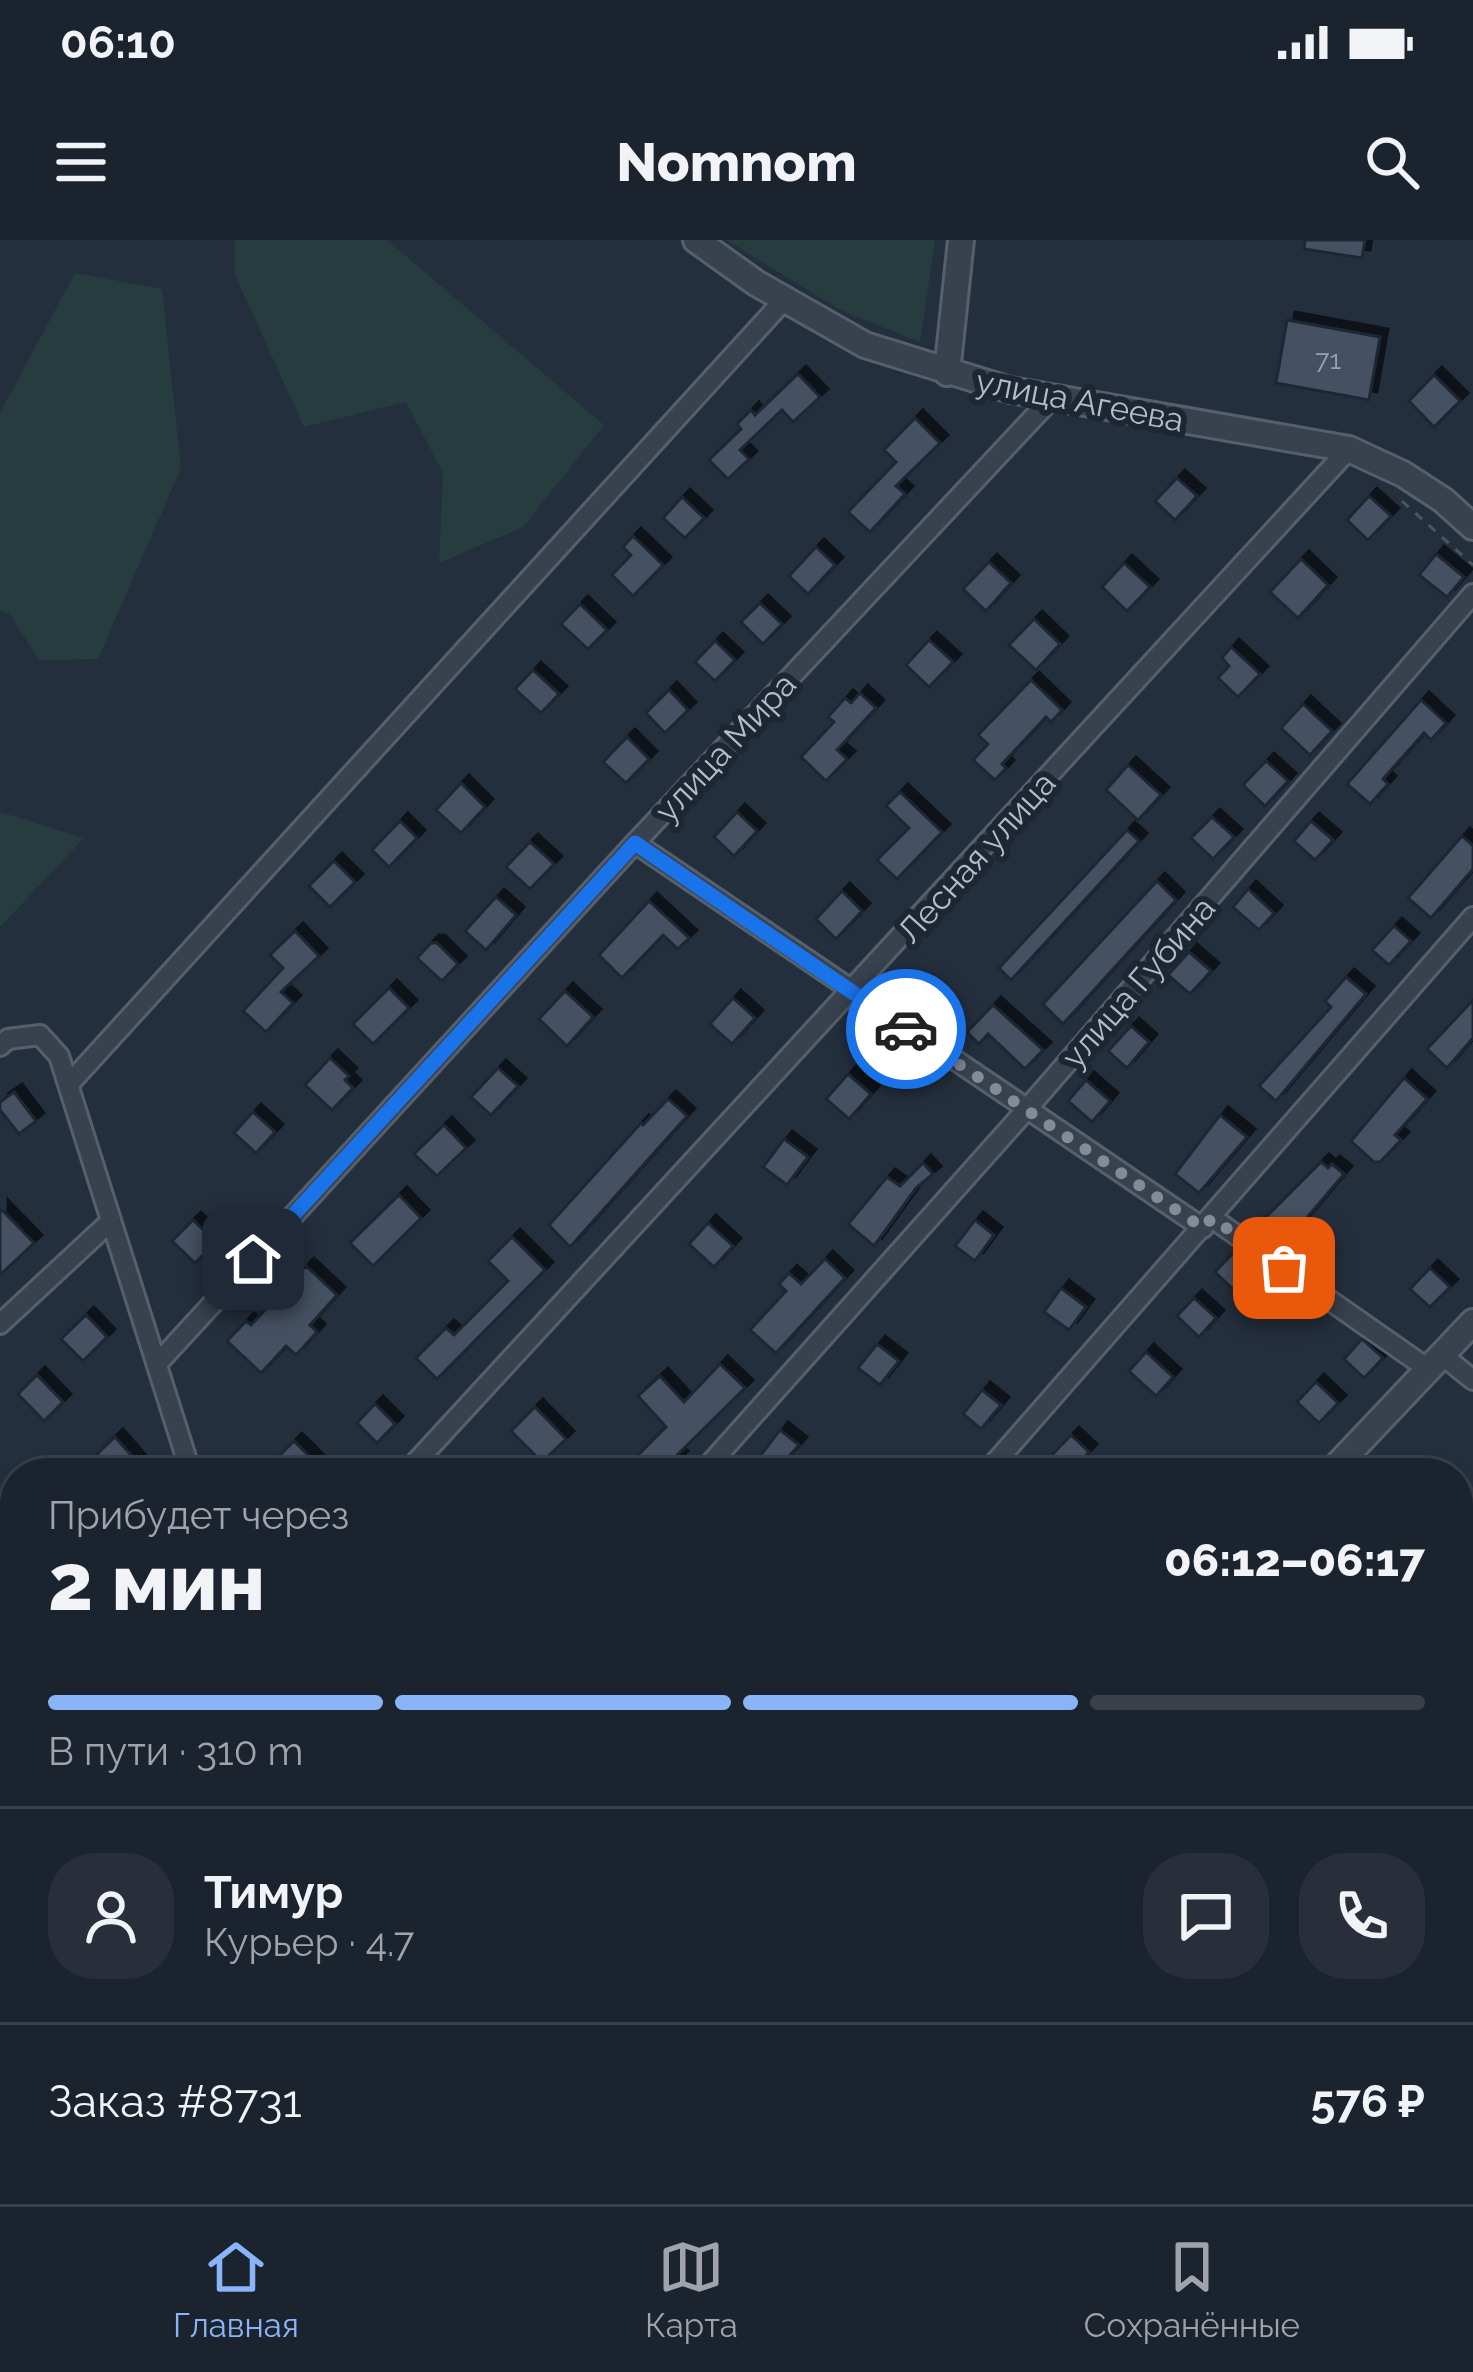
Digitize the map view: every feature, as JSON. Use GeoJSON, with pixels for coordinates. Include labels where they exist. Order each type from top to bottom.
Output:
{"type":"FeatureCollection","features":[{"type":"Feature","properties":{"kind":"street","name":"улица Агеева"},"geometry":{"type":"LineString","coordinates":[[696,240],[865,345],[946,373],[1052,398],[1348,449],[1403,474],[1473,527]]}},
{"type":"Feature","properties":{"kind":"street"},"geometry":{"type":"LineString","coordinates":[[946,373],[961,240]]}},
{"type":"Feature","properties":{"kind":"street"},"geometry":{"type":"LineString","coordinates":[[70,1083],[785,299]]}},
{"type":"Feature","properties":{"kind":"street","name":"улица Мира"},"geometry":{"type":"LineString","coordinates":[[158,1363],[1052,398]]}},
{"type":"Feature","properties":{"kind":"street","name":"Лесная улица"},"geometry":{"type":"LineString","coordinates":[[420,1458],[1348,449]]}},
{"type":"Feature","properties":{"kind":"street","name":"улица Губина"},"geometry":{"type":"LineString","coordinates":[[715,1458],[1027,1109],[1473,594]]}},
{"type":"Feature","properties":{"kind":"street"},"geometry":{"type":"LineString","coordinates":[[635,843],[1027,1109],[1435,1362],[1473,1379]]}},
{"type":"Feature","properties":{"kind":"street"},"geometry":{"type":"LineString","coordinates":[[999,1458],[1473,917]]}},
{"type":"Feature","properties":{"kind":"street"},"geometry":{"type":"LineString","coordinates":[[0,1046],[8,1039],[40,1035],[59,1056],[184,1458]]}},
{"type":"Feature","properties":{"kind":"street"},"geometry":{"type":"LineString","coordinates":[[0,1324],[111,1221]]}},
{"type":"Feature","properties":{"kind":"street"},"geometry":{"type":"LineString","coordinates":[[1344,1458],[1473,1322]]}},
{"type":"Feature","properties":{"kind":"path"},"geometry":{"type":"LineString","coordinates":[[1392,492],[1473,565]]}},
{"type":"Feature","properties":{"kind":"green space"},"geometry":{"type":"Polygon","coordinates":[[[235,240],[387,240],[604,425],[523,527],[439,563],[443,473],[406,402],[304,427],[235,275],[235,240]]]}},
{"type":"Feature","properties":{"kind":"green space"},"geometry":{"type":"Polygon","coordinates":[[[726,240],[935,240],[920,342],[842,311],[726,240]]]}},
{"type":"Feature","properties":{"kind":"green space"},"geometry":{"type":"Polygon","coordinates":[[[75,273],[162,289],[181,468],[98,659],[39,660],[9,613],[0,610],[0,413],[75,273]]]}},
{"type":"Feature","properties":{"kind":"green space"},"geometry":{"type":"Polygon","coordinates":[[[0,812],[84,838],[0,927],[0,812]]]}},
{"type":"Feature","properties":{"kind":"building"},"geometry":{"type":"Polygon","coordinates":[[[1305,240],[1365,240],[1362,258],[1304,249],[1305,240]]]}},
{"type":"Feature","properties":{"kind":"building"},"geometry":{"type":"Polygon","coordinates":[[[1287,320],[1380,337],[1369,400],[1276,383],[1287,320]]]}},
{"type":"Feature","properties":{"kind":"building"},"geometry":{"type":"Polygon","coordinates":[[[798,374],[820,397],[793,422],[782,410],[740,450],[749,459],[728,479],[709,460],[741,429],[737,424],[751,410],[755,415],[798,374]]]}},
{"type":"Feature","properties":{"kind":"building"},"geometry":{"type":"Polygon","coordinates":[[[1434,375],[1460,401],[1434,427],[1409,401],[1434,375]]]}},
{"type":"Feature","properties":{"kind":"building"},"geometry":{"type":"Polygon","coordinates":[[[915,418],[940,443],[896,486],[905,494],[870,532],[848,512],[896,462],[884,450],[915,418]]]}},
{"type":"Feature","properties":{"kind":"building"},"geometry":{"type":"Polygon","coordinates":[[[1177,478],[1197,496],[1175,520],[1155,501],[1177,478]]]}},
{"type":"Feature","properties":{"kind":"building"},"geometry":{"type":"Polygon","coordinates":[[[1369,496],[1391,516],[1368,540],[1347,520],[1369,496]]]}},
{"type":"Feature","properties":{"kind":"building"},"geometry":{"type":"Polygon","coordinates":[[[682,497],[704,518],[685,538],[663,518],[682,497]]]}},
{"type":"Feature","properties":{"kind":"building"},"geometry":{"type":"Polygon","coordinates":[[[633,536],[663,565],[633,596],[612,575],[631,555],[623,547],[633,536]]]}},
{"type":"Feature","properties":{"kind":"building"},"geometry":{"type":"Polygon","coordinates":[[[816,547],[835,565],[808,594],[789,576],[816,547]]]}},
{"type":"Feature","properties":{"kind":"building"},"geometry":{"type":"Polygon","coordinates":[[[1436,554],[1464,577],[1447,597],[1419,575],[1436,554]]]}},
{"type":"Feature","properties":{"kind":"building"},"geometry":{"type":"Polygon","coordinates":[[[1301,559],[1328,585],[1298,618],[1270,592],[1301,559]]]}},
{"type":"Feature","properties":{"kind":"building"},"geometry":{"type":"Polygon","coordinates":[[[989,562],[1011,583],[986,611],[963,589],[989,562]]]}},
{"type":"Feature","properties":{"kind":"building"},"geometry":{"type":"Polygon","coordinates":[[[1124,563],[1150,587],[1127,611],[1102,587],[1124,563]]]}},
{"type":"Feature","properties":{"kind":"building"},"geometry":{"type":"Polygon","coordinates":[[[760,603],[782,624],[763,644],[741,622],[760,603]]]}},
{"type":"Feature","properties":{"kind":"building"},"geometry":{"type":"Polygon","coordinates":[[[580,604],[607,630],[588,649],[561,624],[580,604]]]}},
{"type":"Feature","properties":{"kind":"building"},"geometry":{"type":"Polygon","coordinates":[[[1034,619],[1060,644],[1036,670],[1009,645],[1034,619]]]}},
{"type":"Feature","properties":{"kind":"building"},"geometry":{"type":"Polygon","coordinates":[[[929,640],[953,662],[929,687],[906,665],[929,640]]]}},
{"type":"Feature","properties":{"kind":"building"},"geometry":{"type":"Polygon","coordinates":[[[715,641],[735,660],[715,681],[695,662],[715,641]]]}},
{"type":"Feature","properties":{"kind":"building"},"geometry":{"type":"Polygon","coordinates":[[[1231,647],[1260,674],[1238,697],[1218,678],[1229,666],[1222,658],[1231,647]]]}},
{"type":"Feature","properties":{"kind":"building"},"geometry":{"type":"Polygon","coordinates":[[[533,670],[559,694],[541,713],[515,689],[533,670]]]}},
{"type":"Feature","properties":{"kind":"building"},"geometry":{"type":"Polygon","coordinates":[[[1031,680],[1062,710],[1051,722],[1046,717],[1002,764],[1006,768],[995,780],[973,760],[988,744],[978,735],[1031,680]]]}},
{"type":"Feature","properties":{"kind":"building"},"geometry":{"type":"Polygon","coordinates":[[[669,690],[688,710],[665,733],[646,713],[669,690]]]}},
{"type":"Feature","properties":{"kind":"building"},"geometry":{"type":"Polygon","coordinates":[[[860,693],[876,708],[837,750],[847,759],[826,781],[801,757],[834,722],[828,717],[845,698],[851,703],[860,693]]]}},
{"type":"Feature","properties":{"kind":"building"},"geometry":{"type":"Polygon","coordinates":[[[1421,700],[1446,723],[1431,740],[1424,733],[1383,779],[1388,784],[1370,804],[1347,784],[1421,700]]]}},
{"type":"Feature","properties":{"kind":"building"},"geometry":{"type":"Polygon","coordinates":[[[1303,704],[1332,731],[1310,755],[1281,728],[1303,704]]]}},
{"type":"Feature","properties":{"kind":"building"},"geometry":{"type":"Polygon","coordinates":[[[627,737],[649,759],[626,783],[603,762],[627,737]]]}},
{"type":"Feature","properties":{"kind":"building"},"geometry":{"type":"Polygon","coordinates":[[[1266,761],[1288,781],[1265,806],[1243,785],[1266,761]]]}},
{"type":"Feature","properties":{"kind":"building"},"geometry":{"type":"Polygon","coordinates":[[[1128,765],[1161,795],[1138,820],[1106,790],[1128,765]]]}},
{"type":"Feature","properties":{"kind":"building"},"geometry":{"type":"Polygon","coordinates":[[[461,783],[485,807],[461,833],[436,810],[461,783]]]}},
{"type":"Feature","properties":{"kind":"building"},"geometry":{"type":"Polygon","coordinates":[[[900,792],[942,832],[897,879],[877,860],[909,828],[886,806],[900,792]]]}},
{"type":"Feature","properties":{"kind":"building"},"geometry":{"type":"Polygon","coordinates":[[[737,812],[757,831],[734,856],[714,837],[737,812]]]}},
{"type":"Feature","properties":{"kind":"building"},"geometry":{"type":"Polygon","coordinates":[[[1212,817],[1234,837],[1213,859],[1191,838],[1212,817]]]}},
{"type":"Feature","properties":{"kind":"building"},"geometry":{"type":"Polygon","coordinates":[[[400,821],[417,838],[389,867],[372,850],[400,821]]]}},
{"type":"Feature","properties":{"kind":"building"},"geometry":{"type":"Polygon","coordinates":[[[1311,821],[1333,840],[1315,860],[1294,841],[1311,821]]]}},
{"type":"Feature","properties":{"kind":"building"},"geometry":{"type":"Polygon","coordinates":[[[1127,830],[1139,841],[1011,980],[999,968],[1127,830]]]}},
{"type":"Feature","properties":{"kind":"building"},"geometry":{"type":"Polygon","coordinates":[[[1462,836],[1473,846],[1473,869],[1431,918],[1408,898],[1462,836]]]}},
{"type":"Feature","properties":{"kind":"building"},"geometry":{"type":"Polygon","coordinates":[[[530,842],[554,864],[530,889],[506,867],[530,842]]]}},
{"type":"Feature","properties":{"kind":"building"},"geometry":{"type":"Polygon","coordinates":[[[334,861],[355,882],[330,907],[309,886],[334,861]]]}},
{"type":"Feature","properties":{"kind":"building"},"geometry":{"type":"Polygon","coordinates":[[[1157,881],[1176,900],[1063,1024],[1043,1004],[1157,881]]]}},
{"type":"Feature","properties":{"kind":"building"},"geometry":{"type":"Polygon","coordinates":[[[1248,889],[1274,913],[1259,930],[1233,907],[1248,889]]]}},
{"type":"Feature","properties":{"kind":"building"},"geometry":{"type":"Polygon","coordinates":[[[842,891],[862,911],[836,939],[816,919],[842,891]]]}},
{"type":"Feature","properties":{"kind":"building"},"geometry":{"type":"Polygon","coordinates":[[[496,897],[516,915],[486,950],[465,931],[496,897]]]}},
{"type":"Feature","properties":{"kind":"building"},"geometry":{"type":"Polygon","coordinates":[[[649,901],[689,938],[678,949],[663,935],[622,978],[599,955],[649,901]]]}},
{"type":"Feature","properties":{"kind":"building"},"geometry":{"type":"Polygon","coordinates":[[[1394,926],[1411,941],[1389,965],[1372,950],[1394,926]]]}},
{"type":"Feature","properties":{"kind":"building"},"geometry":{"type":"Polygon","coordinates":[[[295,931],[319,956],[281,992],[293,1003],[266,1032],[243,1011],[283,968],[270,955],[295,931]]]}},
{"type":"Feature","properties":{"kind":"building"},"geometry":{"type":"Polygon","coordinates":[[[437,943],[458,964],[442,981],[417,958],[437,943]]]}},
{"type":"Feature","properties":{"kind":"building"},"geometry":{"type":"Polygon","coordinates":[[[1189,952],[1211,971],[1190,994],[1168,975],[1189,952]]]}},
{"type":"Feature","properties":{"kind":"building"},"geometry":{"type":"Polygon","coordinates":[[[1346,977],[1366,994],[1276,1101],[1259,1086],[1331,1007],[1325,1001],[1346,977]]]}},
{"type":"Feature","properties":{"kind":"building"},"geometry":{"type":"Polygon","coordinates":[[[389,988],[409,1008],[373,1044],[353,1024],[389,988]]]}},
{"type":"Feature","properties":{"kind":"building"},"geometry":{"type":"Polygon","coordinates":[[[565,991],[593,1017],[567,1046],[539,1019],[565,991]]]}},
{"type":"Feature","properties":{"kind":"building"},"geometry":{"type":"Polygon","coordinates":[[[733,998],[755,1018],[732,1044],[710,1024],[733,998]]]}},
{"type":"Feature","properties":{"kind":"building"},"geometry":{"type":"Polygon","coordinates":[[[1473,1000],[1473,1038],[1447,1068],[1427,1049],[1473,1000]]]}},
{"type":"Feature","properties":{"kind":"building"},"geometry":{"type":"Polygon","coordinates":[[[993,1005],[1043,1050],[1025,1069],[988,1034],[979,1044],[967,1032],[993,1005]]]}},
{"type":"Feature","properties":{"kind":"building"},"geometry":{"type":"Polygon","coordinates":[[[1131,1026],[1149,1042],[1127,1068],[1108,1051],[1131,1026]]]}},
{"type":"Feature","properties":{"kind":"building"},"geometry":{"type":"Polygon","coordinates":[[[330,1058],[349,1076],[345,1080],[353,1088],[332,1110],[305,1085],[330,1058]]]}},
{"type":"Feature","properties":{"kind":"building"},"geometry":{"type":"Polygon","coordinates":[[[498,1068],[518,1086],[491,1115],[471,1097],[498,1068]]]}},
{"type":"Feature","properties":{"kind":"building"},"geometry":{"type":"Polygon","coordinates":[[[848,1074],[871,1094],[849,1119],[826,1099],[848,1074]]]}},
{"type":"Feature","properties":{"kind":"building"},"geometry":{"type":"Polygon","coordinates":[[[1404,1078],[1427,1099],[1395,1135],[1401,1140],[1380,1162],[1374,1162],[1351,1141],[1404,1078]]]}},
{"type":"Feature","properties":{"kind":"building"},"geometry":{"type":"Polygon","coordinates":[[[1086,1080],[1110,1101],[1092,1122],[1068,1101],[1086,1080]]]}},
{"type":"Feature","properties":{"kind":"building"},"geometry":{"type":"Polygon","coordinates":[[[14,1092],[36,1121],[19,1134],[0,1110],[0,1102],[14,1092]]]}},
{"type":"Feature","properties":{"kind":"building"},"geometry":{"type":"Polygon","coordinates":[[[668,1099],[687,1116],[570,1247],[549,1225],[668,1099]]]}},
{"type":"Feature","properties":{"kind":"building"},"geometry":{"type":"Polygon","coordinates":[[[253,1112],[275,1132],[256,1153],[234,1133],[253,1112]]]}},
{"type":"Feature","properties":{"kind":"building"},"geometry":{"type":"Polygon","coordinates":[[[1220,1115],[1247,1137],[1199,1193],[1175,1174],[1220,1115]]]}},
{"type":"Feature","properties":{"kind":"building"},"geometry":{"type":"Polygon","coordinates":[[[444,1125],[466,1148],[437,1176],[414,1154],[444,1125]]]}},
{"type":"Feature","properties":{"kind":"building"},"geometry":{"type":"Polygon","coordinates":[[[784,1139],[808,1157],[787,1185],[763,1167],[784,1139]]]}},
{"type":"Feature","properties":{"kind":"building"},"geometry":{"type":"Polygon","coordinates":[[[1321,1162],[1344,1174],[1288,1240],[1264,1219],[1321,1162]]]}},
{"type":"Feature","properties":{"kind":"building"},"geometry":{"type":"Polygon","coordinates":[[[923,1163],[933,1174],[916,1188],[874,1246],[848,1224],[887,1177],[900,1186],[923,1163]]]}},
{"type":"Feature","properties":{"kind":"building"},"geometry":{"type":"Polygon","coordinates":[[[399,1195],[421,1218],[373,1266],[350,1243],[399,1195]]]}},
{"type":"Feature","properties":{"kind":"building"},"geometry":{"type":"Polygon","coordinates":[[[0,1208],[34,1243],[0,1275],[0,1208]]]}},
{"type":"Feature","properties":{"kind":"building"},"geometry":{"type":"Polygon","coordinates":[[[193,1220],[216,1242],[195,1263],[172,1241],[193,1220]]]}},
{"type":"Feature","properties":{"kind":"building"},"geometry":{"type":"Polygon","coordinates":[[[975,1220],[994,1235],[975,1261],[955,1246],[975,1220]]]}},
{"type":"Feature","properties":{"kind":"building"},"geometry":{"type":"Polygon","coordinates":[[[708,1223],[733,1246],[714,1267],[689,1244],[708,1223]]]}},
{"type":"Feature","properties":{"kind":"building"},"geometry":{"type":"Polygon","coordinates":[[[512,1237],[545,1270],[437,1379],[416,1358],[446,1328],[454,1335],[508,1281],[488,1261],[512,1237]]]}},
{"type":"Feature","properties":{"kind":"building"},"geometry":{"type":"Polygon","coordinates":[[[1235,1251],[1262,1269],[1238,1294],[1215,1272],[1235,1251]]]}},
{"type":"Feature","properties":{"kind":"building"},"geometry":{"type":"Polygon","coordinates":[[[825,1259],[845,1278],[776,1353],[750,1330],[786,1291],[779,1284],[789,1273],[801,1284],[825,1259]]]}},
{"type":"Feature","properties":{"kind":"building"},"geometry":{"type":"Polygon","coordinates":[[[306,1266],[337,1295],[310,1325],[317,1332],[296,1355],[286,1346],[261,1373],[227,1341],[246,1321],[251,1325],[306,1266]]]}},
{"type":"Feature","properties":{"kind":"building"},"geometry":{"type":"Polygon","coordinates":[[[1430,1268],[1450,1287],[1430,1307],[1410,1289],[1430,1268]]]}},
{"type":"Feature","properties":{"kind":"building"},"geometry":{"type":"Polygon","coordinates":[[[1061,1288],[1086,1307],[1069,1330],[1044,1312],[1061,1288]]]}},
{"type":"Feature","properties":{"kind":"building"},"geometry":{"type":"Polygon","coordinates":[[[1194,1298],[1216,1318],[1199,1337],[1177,1316],[1194,1298]]]}},
{"type":"Feature","properties":{"kind":"building"},"geometry":{"type":"Polygon","coordinates":[[[86,1315],[107,1337],[83,1361],[61,1339],[86,1315]]]}},
{"type":"Feature","properties":{"kind":"building"},"geometry":{"type":"Polygon","coordinates":[[[1362,1339],[1383,1358],[1364,1378],[1344,1359],[1362,1339]]]}},
{"type":"Feature","properties":{"kind":"building"},"geometry":{"type":"Polygon","coordinates":[[[877,1344],[899,1361],[880,1385],[858,1368],[877,1344]]]}},
{"type":"Feature","properties":{"kind":"building"},"geometry":{"type":"Polygon","coordinates":[[[1146,1352],[1173,1377],[1156,1396],[1129,1371],[1146,1352]]]}},
{"type":"Feature","properties":{"kind":"building"},"geometry":{"type":"Polygon","coordinates":[[[720,1364],[745,1388],[679,1458],[639,1458],[666,1427],[638,1396],[660,1376],[684,1402],[720,1364]]]}},
{"type":"Feature","properties":{"kind":"building"},"geometry":{"type":"Polygon","coordinates":[[[37,1375],[63,1402],[44,1421],[18,1394],[37,1375]]]}},
{"type":"Feature","properties":{"kind":"building"},"geometry":{"type":"Polygon","coordinates":[[[1316,1382],[1338,1403],[1319,1423],[1297,1402],[1316,1382]]]}},
{"type":"Feature","properties":{"kind":"building"},"geometry":{"type":"Polygon","coordinates":[[[982,1390],[1001,1405],[981,1429],[963,1414],[982,1390]]]}},
{"type":"Feature","properties":{"kind":"building"},"geometry":{"type":"Polygon","coordinates":[[[375,1404],[395,1424],[377,1443],[357,1423],[375,1404]]]}},
{"type":"Feature","properties":{"kind":"building"},"geometry":{"type":"Polygon","coordinates":[[[535,1407],[566,1439],[546,1458],[538,1458],[511,1431],[535,1407]]]}},
{"type":"Feature","properties":{"kind":"building"},"geometry":{"type":"Polygon","coordinates":[[[780,1430],[799,1445],[787,1458],[759,1458],[780,1430]]]}},
{"type":"Feature","properties":{"kind":"building"},"geometry":{"type":"Polygon","coordinates":[[[1071,1435],[1089,1452],[1084,1458],[1051,1456],[1071,1435]]]}},
{"type":"Feature","properties":{"kind":"building"},"geometry":{"type":"Polygon","coordinates":[[[115,1437],[133,1458],[101,1458],[97,1454],[115,1437]]]}},
{"type":"Feature","properties":{"kind":"building"},"geometry":{"type":"Polygon","coordinates":[[[294,1441],[311,1458],[277,1458],[294,1441]]]}},
{"type":"Feature","properties":{"kind":"way so far"},"geometry":{"type":"LineString","coordinates":[[906,1029],[1203,1228],[1212,1218],[1284,1268]]}},
{"type":"Feature","properties":{"kind":"route"},"geometry":{"type":"LineString","coordinates":[[253,1259],[635,843],[906,1029]]}}]}
